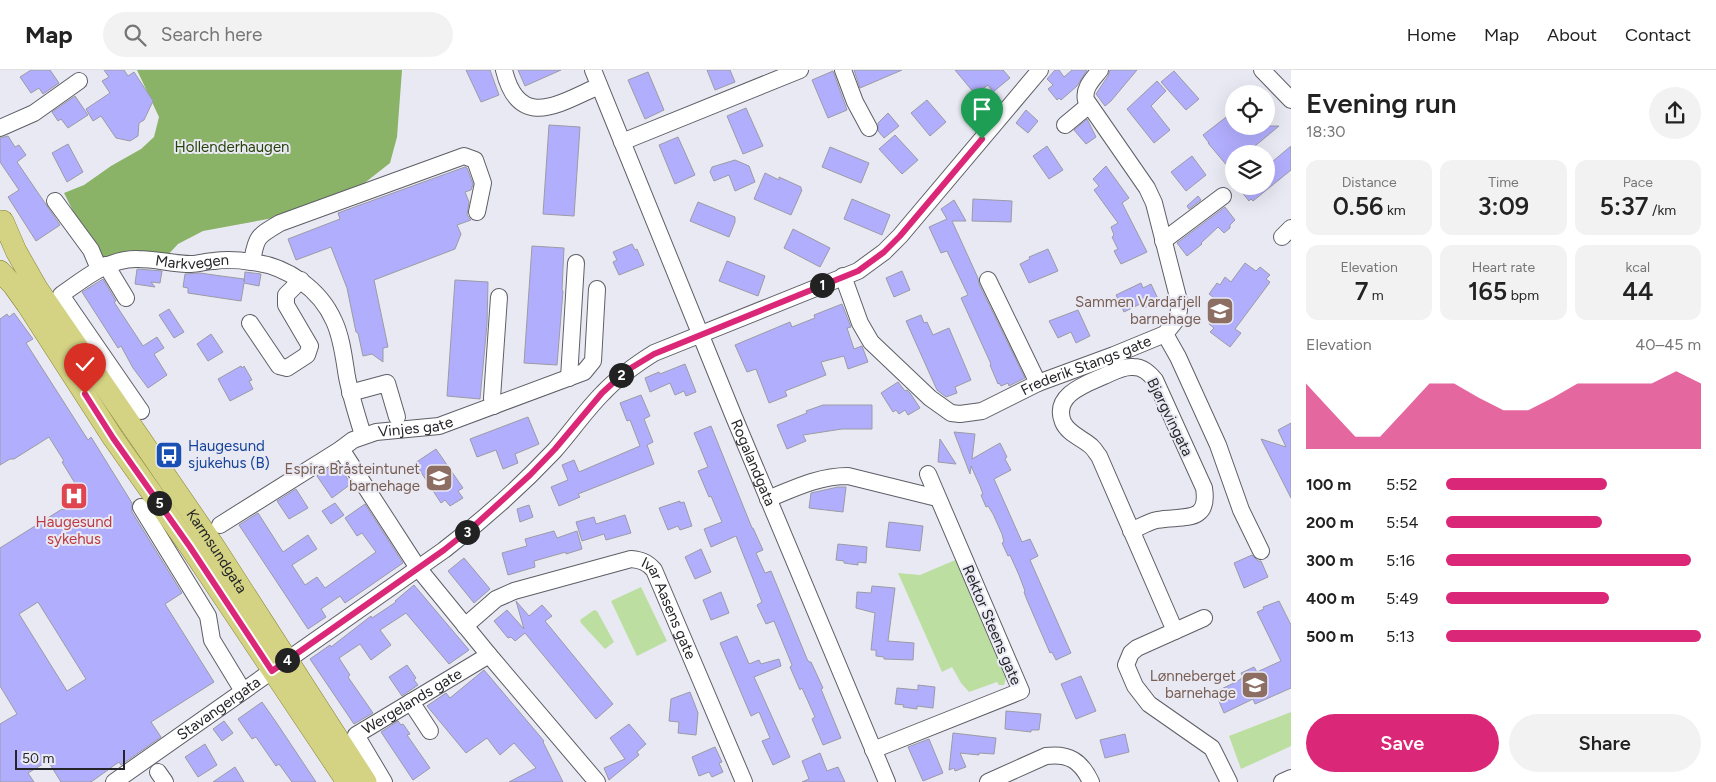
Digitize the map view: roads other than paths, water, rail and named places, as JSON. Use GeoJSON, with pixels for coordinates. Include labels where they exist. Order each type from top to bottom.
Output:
{"type":"FeatureCollection","features":[{"type":"Feature","properties":{"kind":"main road","name":"Karmsundgata"},"geometry":{"type":"LineString","coordinates":[[1,226],[37,288],[187,505],[347,782]]}},
{"type":"Feature","properties":{"kind":"main road","name":"Karmsundgata"},"geometry":{"type":"LineString","coordinates":[[0,271],[28,306],[113,438],[190,547],[366,782]]}},
{"type":"Feature","properties":{"kind":"street","name":"Rogalandgata"},"geometry":{"type":"LineString","coordinates":[[504,70],[510,88],[520,102],[530,107],[543,109],[551,107],[599,75],[622,142],[700,334],[887,782]]}},
{"type":"Feature","properties":{"kind":"street"},"geometry":{"type":"LineString","coordinates":[[622,142],[800,70]]}},
{"type":"Feature","properties":{"kind":"street"},"geometry":{"type":"LineString","coordinates":[[843,70],[855,102],[869,128]]}},
{"type":"Feature","properties":{"kind":"street","name":"Stavangergata"},"geometry":{"type":"LineString","coordinates":[[114,782],[418,568],[474,526],[510,494],[555,449],[602,393],[626,371],[654,354],[858,271],[872,262],[895,241],[1040,70]]}},
{"type":"Feature","properties":{"kind":"street"},"geometry":{"type":"LineString","coordinates":[[1065,125],[1089,105],[1085,95],[1087,87],[1100,70]]}},
{"type":"Feature","properties":{"kind":"street"},"geometry":{"type":"LineString","coordinates":[[1262,70],[1291,100]]}},
{"type":"Feature","properties":{"kind":"street"},"geometry":{"type":"LineString","coordinates":[[0,128],[34,113],[79,82]]}},
{"type":"Feature","properties":{"kind":"street","name":"Frederik Stangs gate"},"geometry":{"type":"LineString","coordinates":[[843,276],[865,333],[883,354],[942,409],[951,413],[960,414],[982,411],[1038,383],[1165,334],[1177,318],[1179,301],[1154,203],[1147,188],[1089,105]]}},
{"type":"Feature","properties":{"kind":"street"},"geometry":{"type":"LineString","coordinates":[[252,262],[256,240],[280,223],[464,156],[475,160],[483,183],[477,212]]}},
{"type":"Feature","properties":{"kind":"street"},"geometry":{"type":"LineString","coordinates":[[1163,241],[1222,196]]}},
{"type":"Feature","properties":{"kind":"street"},"geometry":{"type":"LineString","coordinates":[[55,201],[126,298]]}},
{"type":"Feature","properties":{"kind":"street","name":"Markvegen"},"geometry":{"type":"LineString","coordinates":[[141,411],[61,295],[103,267],[125,260],[138,259],[180,264],[194,264],[216,260],[252,262],[281,269],[300,280],[316,293],[335,322],[350,392],[363,435]]}},
{"type":"Feature","properties":{"kind":"street"},"geometry":{"type":"LineString","coordinates":[[569,378],[576,263]]}},
{"type":"Feature","properties":{"kind":"street"},"geometry":{"type":"LineString","coordinates":[[250,323],[279,366],[287,368],[306,355],[310,346],[286,304],[286,295],[300,280]]}},
{"type":"Feature","properties":{"kind":"street"},"geometry":{"type":"LineString","coordinates":[[988,280],[1038,383]]}},
{"type":"Feature","properties":{"kind":"street","name":"Vinjes gate"},"geometry":{"type":"LineString","coordinates":[[341,449],[363,435],[390,430],[439,426],[584,372],[593,361],[597,289]]}},
{"type":"Feature","properties":{"kind":"street"},"geometry":{"type":"LineString","coordinates":[[494,406],[492,398],[499,297]]}},
{"type":"Feature","properties":{"kind":"street"},"geometry":{"type":"LineString","coordinates":[[1165,334],[1218,445],[1241,510],[1261,551]]}},
{"type":"Feature","properties":{"kind":"street","name":"Bjørgvingata"},"geometry":{"type":"LineString","coordinates":[[1132,530],[1156,521],[1190,518],[1199,514],[1204,506],[1206,497],[1204,488],[1155,380],[1150,373],[1142,368],[1133,366],[1122,368],[1077,388],[1069,394],[1064,402],[1063,422],[1092,447],[1099,456],[1175,631]]}},
{"type":"Feature","properties":{"kind":"street"},"geometry":{"type":"LineString","coordinates":[[350,392],[386,383],[397,417]]}},
{"type":"Feature","properties":{"kind":"street"},"geometry":{"type":"LineString","coordinates":[[220,525],[341,449],[418,568],[597,782]]}},
{"type":"Feature","properties":{"kind":"street","name":"Rektor Steens gate"},"geometry":{"type":"LineString","coordinates":[[873,750],[1021,691],[928,474]]}},
{"type":"Feature","properties":{"kind":"street"},"geometry":{"type":"LineString","coordinates":[[768,499],[808,483],[836,476],[848,476],[937,498]]}},
{"type":"Feature","properties":{"kind":"street"},"geometry":{"type":"LineString","coordinates":[[141,507],[208,616],[212,640],[244,691]]}},
{"type":"Feature","properties":{"kind":"street","name":"Ivar Aasens gate"},"geometry":{"type":"LineString","coordinates":[[465,626],[496,599],[514,590],[631,559],[649,564],[654,570],[744,782]]}},
{"type":"Feature","properties":{"kind":"street"},"geometry":{"type":"LineString","coordinates":[[1204,618],[1137,648],[1131,653],[1126,665],[1141,696],[1149,704],[1212,748],[1230,782]]}},
{"type":"Feature","properties":{"kind":"street","name":"Wergelands gate"},"geometry":{"type":"LineString","coordinates":[[384,782],[356,735],[489,655]]}},
{"type":"Feature","properties":{"kind":"street"},"geometry":{"type":"LineString","coordinates":[[411,702],[430,732]]}},
{"type":"Feature","properties":{"kind":"street"},"geometry":{"type":"LineString","coordinates":[[988,782],[1046,756],[1056,755],[1074,760],[1081,766],[1091,782]]}},
{"type":"Feature","properties":{"kind":"street"},"geometry":{"type":"LineString","coordinates":[[1282,782],[1291,778]]}},
{"type":"Feature","properties":{"kind":"place","name":"Sammen Vardafjell barnehage"},"geometry":{"type":"Point","coordinates":[1220,311]}},
{"type":"Feature","properties":{"kind":"place","name":"Haugesund sjukehus (B)"},"geometry":{"type":"Point","coordinates":[169,455]}},
{"type":"Feature","properties":{"kind":"place","name":"Espira Bråsteintunet barnehage"},"geometry":{"type":"Point","coordinates":[439,478]}},
{"type":"Feature","properties":{"kind":"place","name":"Haugesund sykehus"},"geometry":{"type":"Point","coordinates":[74,496]}},
{"type":"Feature","properties":{"kind":"place","name":"Lønneberget barnehage"},"geometry":{"type":"Point","coordinates":[1255,685]}},
{"type":"Feature","properties":{"kind":"park label","name":"Hollenderhaugen"},"geometry":{"type":"Point","coordinates":[232,147]}}]}
